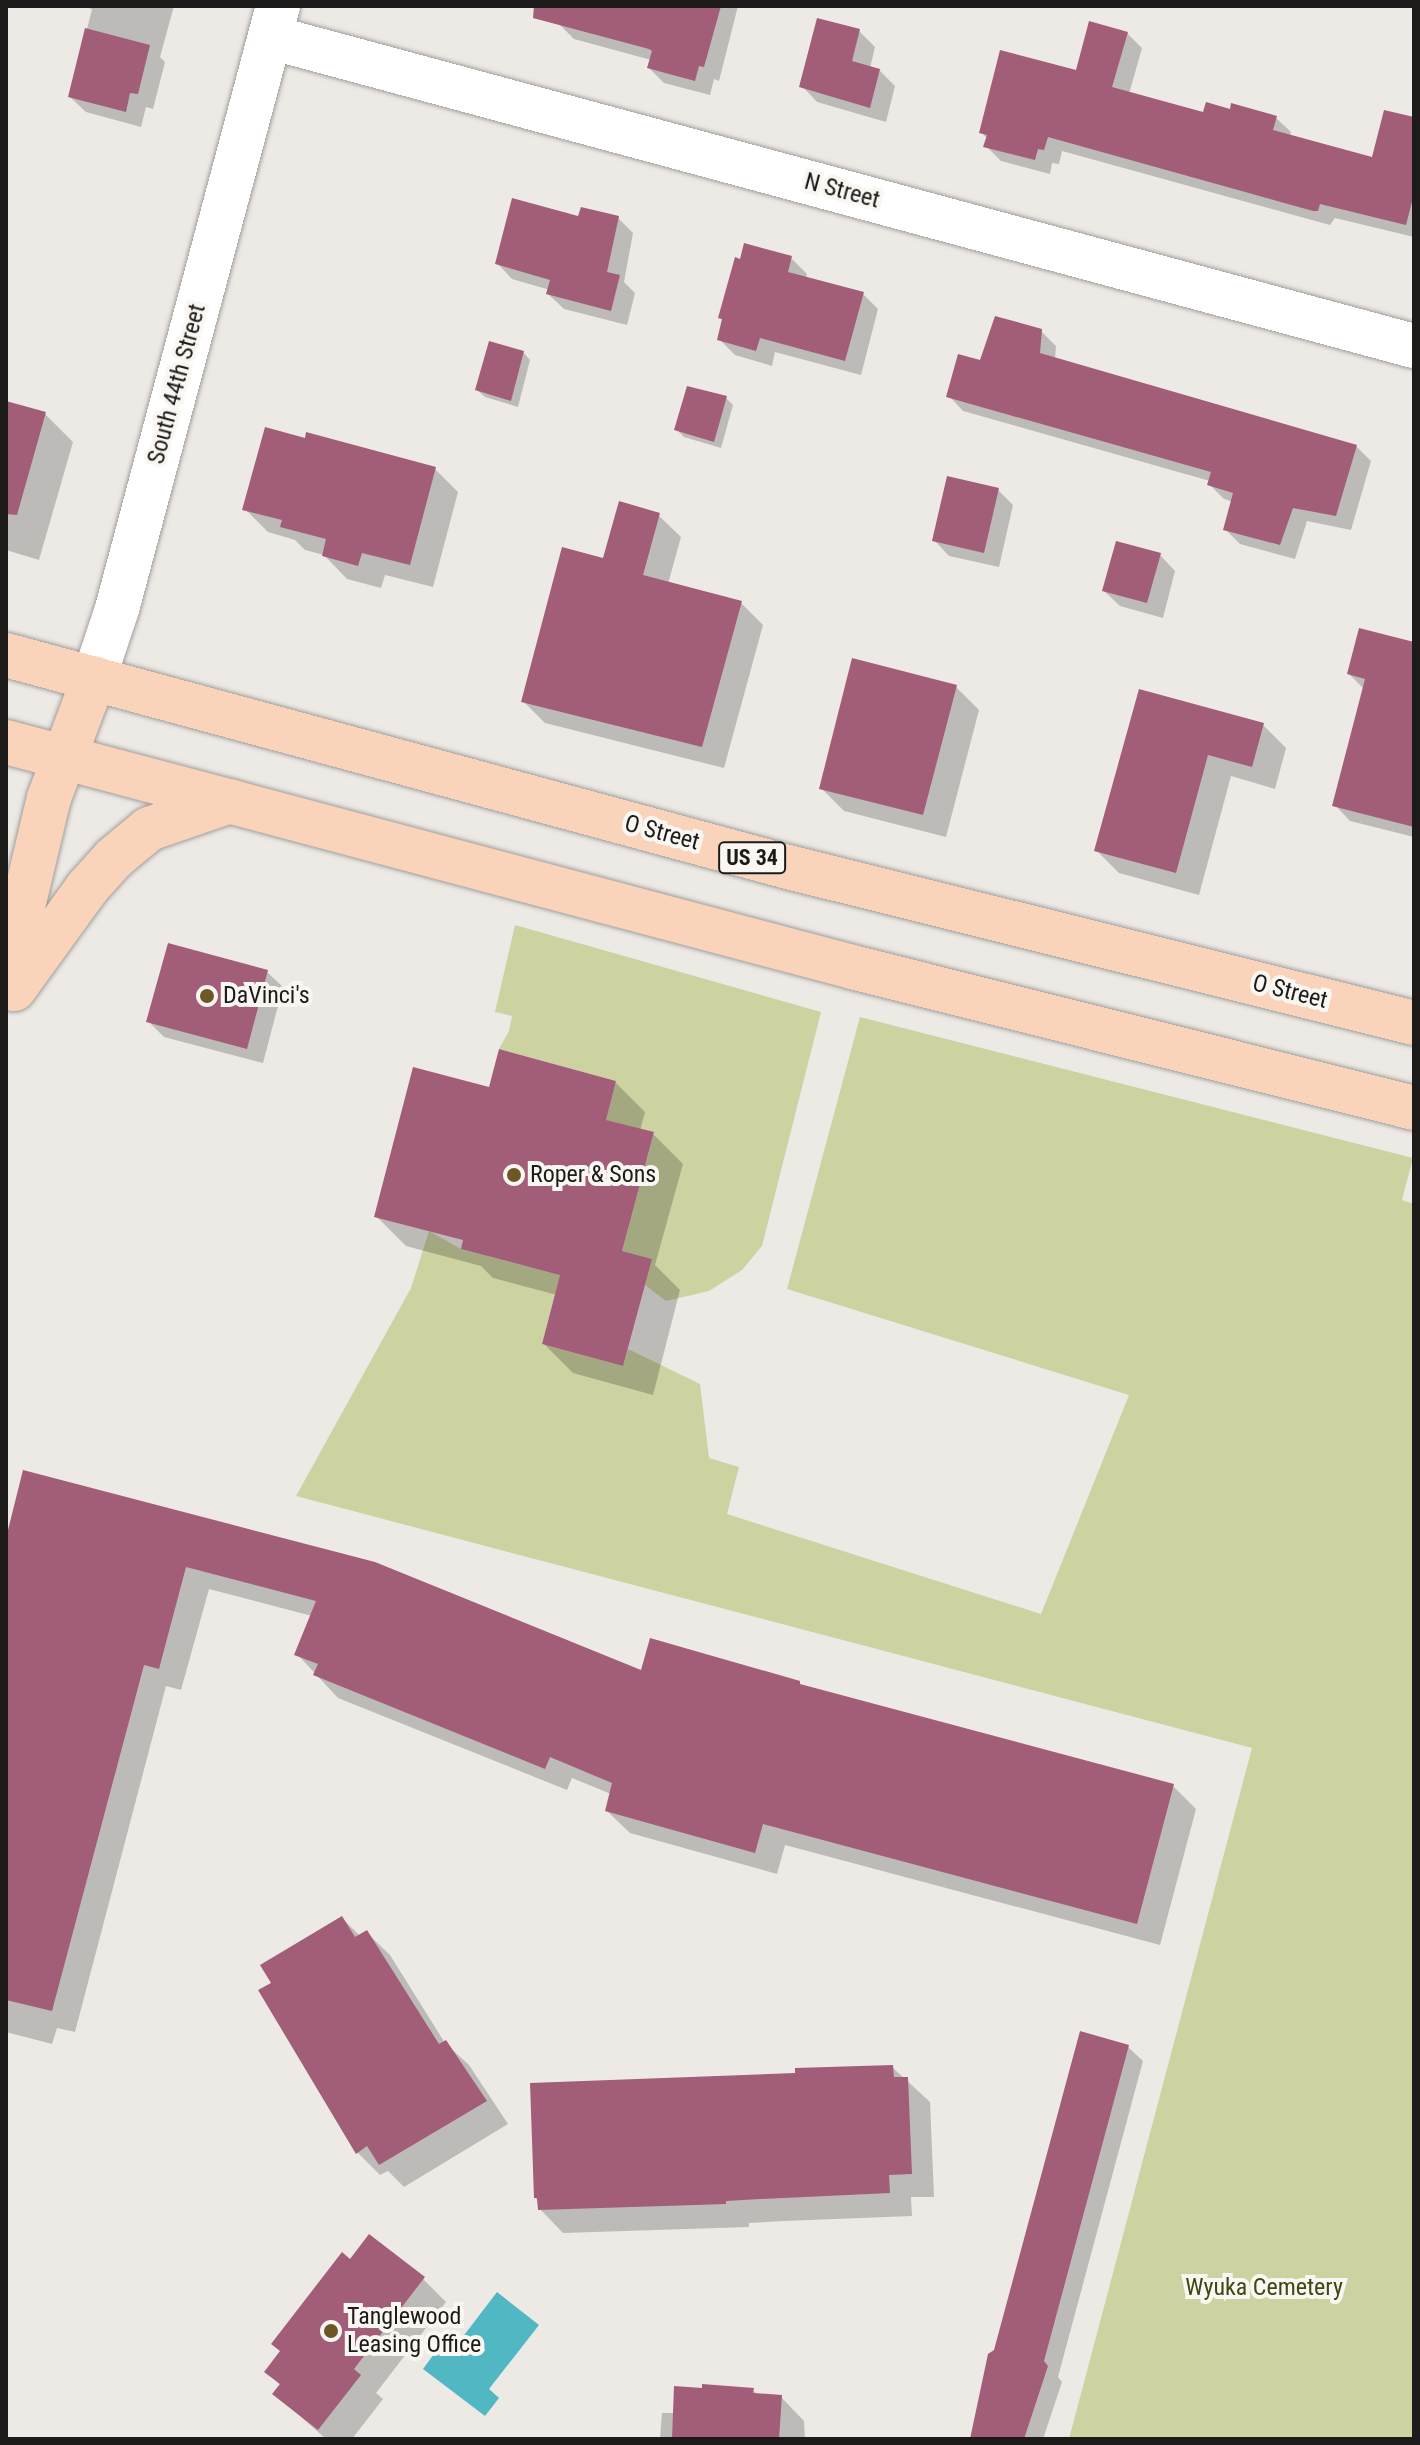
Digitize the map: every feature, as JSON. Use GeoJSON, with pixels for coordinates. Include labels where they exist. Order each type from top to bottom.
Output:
{"type":"FeatureCollection","features":[{"type":"Feature","properties":{"kind":"main road","name":"O Street"},"geometry":{"type":"LineString","coordinates":[[6,655],[788,867],[1414,1023]]}},
{"type":"Feature","properties":{"kind":"main road","name":"South 44th Street"},"geometry":{"type":"LineString","coordinates":[[6,978],[49,798],[94,678]]}},
{"type":"Feature","properties":{"kind":"main road"},"geometry":{"type":"LineString","coordinates":[[6,742],[852,967],[1414,1108]]}},
{"type":"Feature","properties":{"kind":"main road"},"geometry":{"type":"LineString","coordinates":[[6,1001],[87,888],[114,858],[149,829],[230,801]]}},
{"type":"Feature","properties":{"kind":"street","name":"N Street"},"geometry":{"type":"LineString","coordinates":[[274,21],[1414,346]]}},
{"type":"Feature","properties":{"kind":"street","name":"South 44th Street"},"geometry":{"type":"LineString","coordinates":[[94,678],[117,609],[274,21]]}},
{"type":"Feature","properties":{"kind":"green space"},"geometry":{"type":"Polygon","coordinates":[[[515,925],[821,1012],[762,1246],[742,1270],[709,1291],[666,1301],[645,1285],[652,1259],[622,1251],[654,1133],[606,1120],[616,1081],[499,1049],[509,1031],[512,1016],[495,1012],[515,925]]]}},
{"type":"Feature","properties":{"kind":"green space","name":"Wyuka Cemetery"},"geometry":{"type":"Polygon","coordinates":[[[860,1017],[1413,1158],[1402,1200],[1414,1204],[1414,2439],[1069,2439],[1252,1748],[296,1496],[411,1288],[429,1231],[461,1249],[526,1266],[561,1271],[542,1344],[623,1366],[628,1349],[700,1384],[709,1458],[739,1467],[727,1514],[1041,1614],[1129,1395],[787,1289],[860,1017]]]}},
{"type":"Feature","properties":{"kind":"water"},"geometry":{"type":"Polygon","coordinates":[[[497,2292],[539,2325],[489,2389],[499,2398],[485,2416],[423,2369],[439,2347],[449,2355],[497,2292]]]}},
{"type":"Feature","properties":{"kind":"building"},"geometry":{"type":"Polygon","coordinates":[[[534,6],[721,6],[704,67],[699,66],[695,81],[647,68],[652,51],[649,49],[533,18],[534,6]]]}},
{"type":"Feature","properties":{"kind":"building"},"geometry":{"type":"Polygon","coordinates":[[[817,18],[860,29],[852,61],[880,69],[870,108],[799,87],[817,18]]]}},
{"type":"Feature","properties":{"kind":"building"},"geometry":{"type":"Polygon","coordinates":[[[1089,21],[1128,32],[1112,87],[1203,112],[1206,102],[1230,109],[1231,103],[1277,116],[1273,130],[1372,157],[1384,110],[1414,117],[1414,194],[1406,225],[1320,204],[1318,211],[1313,211],[1048,137],[1044,150],[1038,149],[1035,160],[983,147],[987,135],[979,133],[1000,50],[1076,70],[1089,21]]]}},
{"type":"Feature","properties":{"kind":"building"},"geometry":{"type":"Polygon","coordinates":[[[85,28],[150,45],[138,94],[130,93],[126,112],[68,97],[85,28]]]}},
{"type":"Feature","properties":{"kind":"building"},"geometry":{"type":"Polygon","coordinates":[[[512,198],[578,216],[581,207],[619,216],[607,272],[620,275],[611,311],[546,294],[550,280],[495,264],[512,198]]]}},
{"type":"Feature","properties":{"kind":"building"},"geometry":{"type":"Polygon","coordinates":[[[744,243],[792,256],[788,272],[864,292],[845,361],[760,338],[756,351],[717,340],[722,319],[718,318],[735,257],[740,259],[744,243]]]}},
{"type":"Feature","properties":{"kind":"building"},"geometry":{"type":"Polygon","coordinates":[[[995,316],[1042,329],[1040,353],[1357,445],[1336,516],[1293,508],[1280,545],[1223,530],[1233,493],[1207,485],[1211,472],[946,397],[958,354],[980,360],[995,316]]]}},
{"type":"Feature","properties":{"kind":"building"},"geometry":{"type":"Polygon","coordinates":[[[489,341],[524,351],[511,401],[475,390],[489,341]]]}},
{"type":"Feature","properties":{"kind":"building"},"geometry":{"type":"Polygon","coordinates":[[[687,386],[727,396],[714,442],[674,430],[687,386]]]}},
{"type":"Feature","properties":{"kind":"building"},"geometry":{"type":"Polygon","coordinates":[[[6,401],[46,412],[17,515],[6,514],[6,401]]]}},
{"type":"Feature","properties":{"kind":"building"},"geometry":{"type":"Polygon","coordinates":[[[265,427],[305,438],[306,432],[436,467],[410,565],[362,553],[358,566],[322,556],[326,539],[280,527],[282,520],[242,510],[265,427]]]}},
{"type":"Feature","properties":{"kind":"building"},"geometry":{"type":"Polygon","coordinates":[[[947,476],[999,488],[984,553],[932,541],[947,476]]]}},
{"type":"Feature","properties":{"kind":"building"},"geometry":{"type":"Polygon","coordinates":[[[619,501],[660,513],[643,575],[742,601],[702,747],[521,702],[562,547],[603,558],[619,501]]]}},
{"type":"Feature","properties":{"kind":"building"},"geometry":{"type":"Polygon","coordinates":[[[1116,541],[1161,553],[1147,603],[1102,591],[1116,541]]]}},
{"type":"Feature","properties":{"kind":"building"},"geometry":{"type":"Polygon","coordinates":[[[1359,628],[1414,642],[1414,827],[1332,806],[1365,679],[1347,674],[1359,628]]]}},
{"type":"Feature","properties":{"kind":"building"},"geometry":{"type":"Polygon","coordinates":[[[852,658],[957,685],[923,815],[819,789],[852,658]]]}},
{"type":"Feature","properties":{"kind":"building"},"geometry":{"type":"Polygon","coordinates":[[[1139,689],[1264,723],[1252,767],[1208,755],[1176,873],[1094,851],[1139,689]]]}},
{"type":"Feature","properties":{"kind":"building","name":"DaVinci's"},"geometry":{"type":"Polygon","coordinates":[[[168,943],[268,970],[247,1049],[146,1022],[168,943]]]}},
{"type":"Feature","properties":{"kind":"building","name":"Roper & Sons"},"geometry":{"type":"Polygon","coordinates":[[[499,1049],[616,1081],[606,1120],[654,1132],[622,1251],[652,1259],[623,1366],[542,1344],[560,1275],[461,1249],[463,1240],[374,1217],[413,1067],[489,1087],[499,1049]]]}},
{"type":"Feature","properties":{"kind":"building"},"geometry":{"type":"Polygon","coordinates":[[[23,1470],[375,1562],[641,1670],[650,1638],[800,1681],[800,1684],[1174,1784],[1137,1924],[763,1824],[755,1853],[605,1811],[612,1783],[550,1757],[545,1769],[313,1675],[318,1664],[294,1655],[316,1601],[186,1567],[159,1669],[144,1665],[52,2011],[6,2000],[6,1538],[23,1470]]]}},
{"type":"Feature","properties":{"kind":"building"},"geometry":{"type":"Polygon","coordinates":[[[342,1916],[355,1937],[367,1930],[439,2044],[446,2040],[487,2101],[379,2165],[367,2146],[356,2154],[258,1990],[271,1983],[260,1965],[342,1916]]]}},
{"type":"Feature","properties":{"kind":"building"},"geometry":{"type":"Polygon","coordinates":[[[1080,2031],[1129,2045],[1044,2361],[1048,2366],[1024,2439],[970,2439],[988,2354],[994,2350],[1080,2031]]]}},
{"type":"Feature","properties":{"kind":"building"},"geometry":{"type":"Polygon","coordinates":[[[893,2065],[894,2077],[908,2077],[912,2174],[889,2175],[890,2193],[726,2201],[726,2204],[538,2210],[537,2198],[534,2198],[530,2083],[795,2073],[795,2068],[893,2065]]]}},
{"type":"Feature","properties":{"kind":"building","name":"Tanglewood Leasing Office"},"geometry":{"type":"Polygon","coordinates":[[[369,2234],[425,2277],[354,2369],[361,2375],[318,2430],[272,2394],[280,2384],[264,2372],[280,2351],[271,2344],[342,2252],[350,2259],[369,2234]]]}},
{"type":"Feature","properties":{"kind":"building"},"geometry":{"type":"Polygon","coordinates":[[[702,2384],[754,2388],[753,2393],[782,2395],[779,2439],[672,2439],[674,2386],[702,2388],[702,2384]]]}},
{"type":"Feature","properties":{"kind":"place","name":"DaVinci's"},"geometry":{"type":"Point","coordinates":[207,996]}},
{"type":"Feature","properties":{"kind":"place","name":"Roper & Sons"},"geometry":{"type":"Point","coordinates":[514,1175]}},
{"type":"Feature","properties":{"kind":"place","name":"Tanglewood Leasing Office"},"geometry":{"type":"Point","coordinates":[331,2331]}}]}
